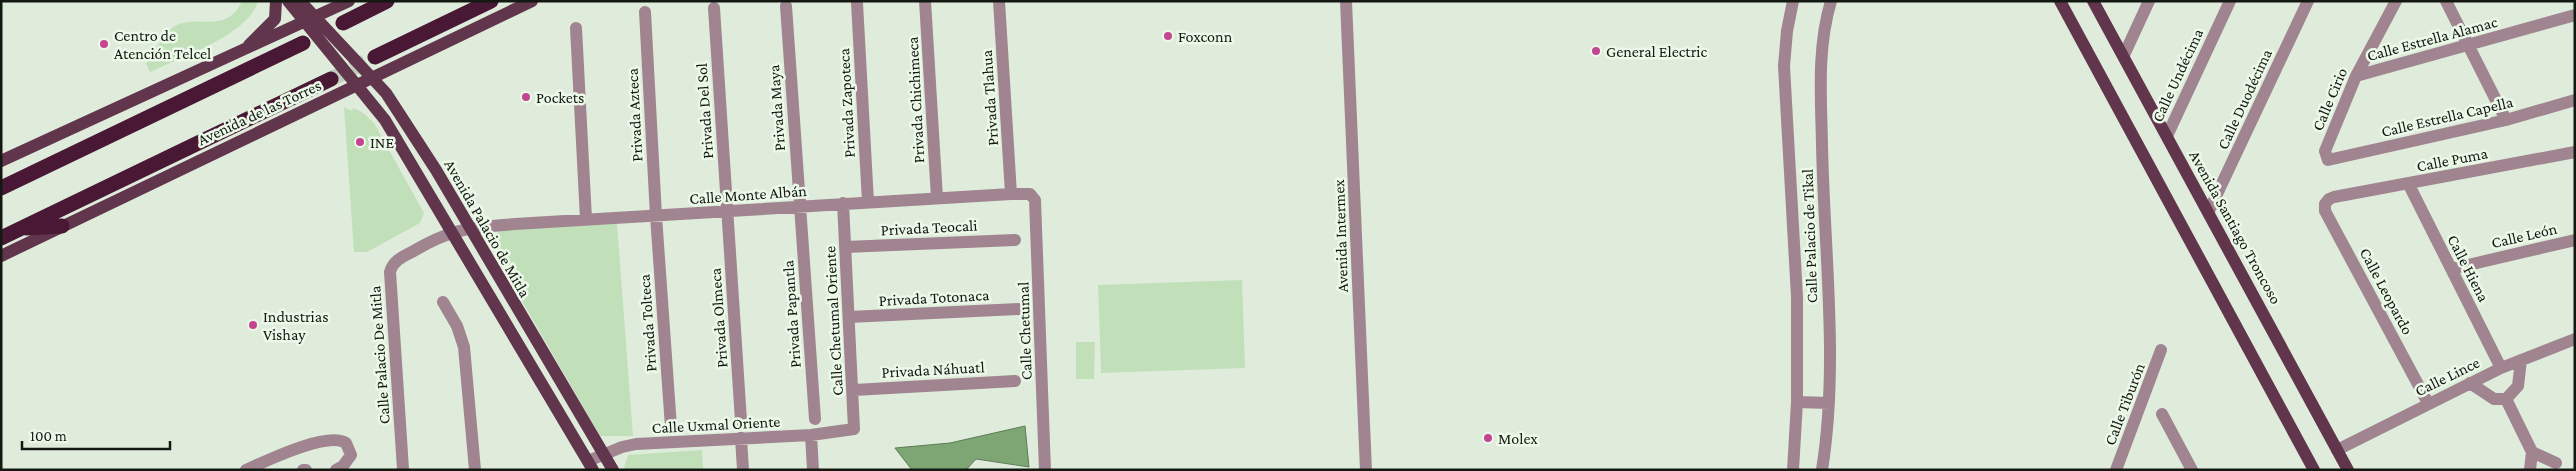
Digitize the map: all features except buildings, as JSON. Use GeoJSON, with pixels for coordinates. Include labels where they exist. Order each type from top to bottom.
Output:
{"type":"FeatureCollection","features":[{"type":"Feature","properties":{"kind":"highway"},"geometry":{"type":"LineString","coordinates":[[343,22],[387,1]]}},
{"type":"Feature","properties":{"kind":"highway"},"geometry":{"type":"LineString","coordinates":[[375,57],[490,1]]}},
{"type":"Feature","properties":{"kind":"highway"},"geometry":{"type":"LineString","coordinates":[[1,188],[303,43]]}},
{"type":"Feature","properties":{"kind":"highway","name":"Avenida de las Torres"},"geometry":{"type":"LineString","coordinates":[[1,238],[331,80]]}},
{"type":"Feature","properties":{"kind":"highway"},"geometry":{"type":"LineString","coordinates":[[19,229],[62,226]]}},
{"type":"Feature","properties":{"kind":"main road"},"geometry":{"type":"LineString","coordinates":[[242,52],[274,19],[276,1]]}},
{"type":"Feature","properties":{"kind":"main road"},"geometry":{"type":"LineString","coordinates":[[288,1],[309,20]]}},
{"type":"Feature","properties":{"kind":"main road"},"geometry":{"type":"LineString","coordinates":[[300,1],[309,20]]}},
{"type":"Feature","properties":{"kind":"main road"},"geometry":{"type":"LineString","coordinates":[[1,161],[242,52],[349,1]]}},
{"type":"Feature","properties":{"kind":"main road","name":"Avenida de las Torres"},"geometry":{"type":"LineString","coordinates":[[1,256],[532,1]]}},
{"type":"Feature","properties":{"kind":"main road"},"geometry":{"type":"LineString","coordinates":[[2060,1],[2311,469]]}},
{"type":"Feature","properties":{"kind":"main road","name":"Avenida Santiago Troncoso"},"geometry":{"type":"LineString","coordinates":[[2093,1],[2209,211],[2348,470]]}},
{"type":"Feature","properties":{"kind":"main road","name":"Avenida Palacio de Mitla"},"geometry":{"type":"LineString","coordinates":[[309,20],[386,93],[418,143],[613,470]]}},
{"type":"Feature","properties":{"kind":"main road","name":"Avenida Palacio de Mitla"},"geometry":{"type":"LineString","coordinates":[[309,20],[385,120],[591,465]]}},
{"type":"Feature","properties":{"kind":"street","name":"Privada Chichimeca"},"geometry":{"type":"LineString","coordinates":[[925,1],[937,198]]}},
{"type":"Feature","properties":{"kind":"street","name":"Privada Tlahua"},"geometry":{"type":"LineString","coordinates":[[999,1],[1011,194]]}},
{"type":"Feature","properties":{"kind":"street","name":"Avenida Intermex"},"geometry":{"type":"LineString","coordinates":[[1346,1],[1366,470]]}},
{"type":"Feature","properties":{"kind":"street","name":"Calle Palacio de Tikal"},"geometry":{"type":"LineString","coordinates":[[1793,470],[1797,402],[1797,297],[1784,66],[1787,31],[1794,1]]}},
{"type":"Feature","properties":{"kind":"street","name":"Calle Palacio de Tikal"},"geometry":{"type":"LineString","coordinates":[[1822,470],[1829,403],[1820,55],[1824,24],[1832,1]]}},
{"type":"Feature","properties":{"kind":"street"},"geometry":{"type":"LineString","coordinates":[[2124,56],[2149,1]]}},
{"type":"Feature","properties":{"kind":"street","name":"Calle Undécima"},"geometry":{"type":"LineString","coordinates":[[2167,136],[2230,1]]}},
{"type":"Feature","properties":{"kind":"street","name":"Calle Duodécima"},"geometry":{"type":"LineString","coordinates":[[2209,211],[2308,1]]}},
{"type":"Feature","properties":{"kind":"street","name":"Calle Cirio"},"geometry":{"type":"LineString","coordinates":[[2326,158],[2325,151],[2356,76],[2396,1]]}},
{"type":"Feature","properties":{"kind":"street"},"geometry":{"type":"LineString","coordinates":[[2446,1],[2506,120]]}},
{"type":"Feature","properties":{"kind":"street","name":"Privada Zapoteca"},"geometry":{"type":"LineString","coordinates":[[857,3],[868,202]]}},
{"type":"Feature","properties":{"kind":"street","name":"Privada Maya"},"geometry":{"type":"LineString","coordinates":[[786,6],[799,207]]}},
{"type":"Feature","properties":{"kind":"street","name":"Privada Del Sol"},"geometry":{"type":"LineString","coordinates":[[714,8],[727,212]]}},
{"type":"Feature","properties":{"kind":"street","name":"Privada Azteca"},"geometry":{"type":"LineString","coordinates":[[645,12],[656,216]]}},
{"type":"Feature","properties":{"kind":"street","name":"Calle Estrella Alamac"},"geometry":{"type":"LineString","coordinates":[[2356,76],[2470,46],[2575,15]]}},
{"type":"Feature","properties":{"kind":"street"},"geometry":{"type":"LineString","coordinates":[[576,28],[586,219]]}},
{"type":"Feature","properties":{"kind":"street","name":"Calle Estrella Capella"},"geometry":{"type":"LineString","coordinates":[[2326,158],[2330,160],[2506,120],[2575,100]]}},
{"type":"Feature","properties":{"kind":"street","name":"Calle Puma"},"geometry":{"type":"LineString","coordinates":[[2334,197],[2575,152]]}},
{"type":"Feature","properties":{"kind":"street","name":"Calle Hiena"},"geometry":{"type":"LineString","coordinates":[[2408,183],[2501,368]]}},
{"type":"Feature","properties":{"kind":"street","name":"Calle Monte Albán"},"geometry":{"type":"LineString","coordinates":[[469,228],[586,219],[1030,194]]}},
{"type":"Feature","properties":{"kind":"street","name":"Calle Chetumal"},"geometry":{"type":"LineString","coordinates":[[1030,194],[1036,200],[1045,470]]}},
{"type":"Feature","properties":{"kind":"street","name":"Calle Leopardo"},"geometry":{"type":"LineString","coordinates":[[2334,197],[2325,204],[2326,211],[2428,403]]}},
{"type":"Feature","properties":{"kind":"street","name":"Calle Chetumal Oriente"},"geometry":{"type":"LineString","coordinates":[[843,204],[855,426],[854,429],[848,431]]}},
{"type":"Feature","properties":{"kind":"street","name":"Privada Papantla"},"geometry":{"type":"LineString","coordinates":[[799,207],[815,419]]}},
{"type":"Feature","properties":{"kind":"street","name":"Privada Olmeca"},"geometry":{"type":"LineString","coordinates":[[727,212],[741,421]]}},
{"type":"Feature","properties":{"kind":"street","name":"Privada Tolteca"},"geometry":{"type":"LineString","coordinates":[[656,216],[671,427]]}},
{"type":"Feature","properties":{"kind":"street","name":"Calle Palacio De Mitla"},"geometry":{"type":"LineString","coordinates":[[404,469],[390,272],[395,262],[439,236],[451,231],[469,228]]}},
{"type":"Feature","properties":{"kind":"street","name":"Privada Teocali"},"geometry":{"type":"LineString","coordinates":[[845,247],[1015,240]]}},
{"type":"Feature","properties":{"kind":"street","name":"Calle León"},"geometry":{"type":"LineString","coordinates":[[2452,269],[2575,240]]}},
{"type":"Feature","properties":{"kind":"street"},"geometry":{"type":"LineString","coordinates":[[443,302],[457,326],[464,347],[475,470]]}},
{"type":"Feature","properties":{"kind":"street","name":"Privada Totonaca"},"geometry":{"type":"LineString","coordinates":[[849,317],[1020,309]]}},
{"type":"Feature","properties":{"kind":"street","name":"Calle Lince"},"geometry":{"type":"LineString","coordinates":[[2337,450],[2501,368],[2575,339]]}},
{"type":"Feature","properties":{"kind":"street","name":"Calle Tiburón"},"geometry":{"type":"LineString","coordinates":[[2116,470],[2161,350]]}},
{"type":"Feature","properties":{"kind":"street"},"geometry":{"type":"LineString","coordinates":[[2470,383],[2494,399],[2506,399],[2518,386],[2521,360]]}},
{"type":"Feature","properties":{"kind":"street","name":"Privada Náhuatl"},"geometry":{"type":"LineString","coordinates":[[854,390],[1015,381]]}},
{"type":"Feature","properties":{"kind":"street"},"geometry":{"type":"LineString","coordinates":[[2506,399],[2532,452],[2530,470]]}},
{"type":"Feature","properties":{"kind":"street"},"geometry":{"type":"LineString","coordinates":[[1797,402],[1829,403]]}},
{"type":"Feature","properties":{"kind":"street"},"geometry":{"type":"LineString","coordinates":[[2162,414],[2192,470]]}},
{"type":"Feature","properties":{"kind":"street","name":"Calle Uxmal Oriente"},"geometry":{"type":"LineString","coordinates":[[591,465],[604,453],[622,446],[636,444],[811,435],[848,431]]}},
{"type":"Feature","properties":{"kind":"street"},"geometry":{"type":"LineString","coordinates":[[811,435],[813,470]]}},
{"type":"Feature","properties":{"kind":"street"},"geometry":{"type":"LineString","coordinates":[[741,438],[743,470]]}},
{"type":"Feature","properties":{"kind":"street"},"geometry":{"type":"LineString","coordinates":[[246,470],[290,452],[335,439],[346,443],[351,455],[343,466],[336,470]]}},
{"type":"Feature","properties":{"kind":"street"},"geometry":{"type":"LineString","coordinates":[[2532,452],[2556,463]]}},
{"type":"Feature","properties":{"kind":"shaded area"},"geometry":{"type":"Polygon","coordinates":[[[242,1],[258,1],[252,13],[242,24],[212,44],[150,72],[146,64],[163,37],[172,28],[185,22],[212,22],[228,18],[236,11],[242,1]]]}},
{"type":"Feature","properties":{"kind":"shaded area"},"geometry":{"type":"Polygon","coordinates":[[[344,107],[352,111],[353,108],[362,112],[374,123],[424,213],[420,223],[367,252],[354,252],[344,107]]]}},
{"type":"Feature","properties":{"kind":"shaded area"},"geometry":{"type":"Polygon","coordinates":[[[617,224],[633,436],[600,436],[496,256],[492,240],[502,228],[617,224]]]}},
{"type":"Feature","properties":{"kind":"shaded area"},"geometry":{"type":"Polygon","coordinates":[[[1242,280],[1245,368],[1101,373],[1098,285],[1242,280]]]}},
{"type":"Feature","properties":{"kind":"shaded area"},"geometry":{"type":"Polygon","coordinates":[[[1076,342],[1095,342],[1094,379],[1076,379],[1076,342]]]}},
{"type":"Feature","properties":{"kind":"shaded area"},"geometry":{"type":"Polygon","coordinates":[[[1025,426],[1029,467],[976,459],[966,470],[912,470],[895,448],[950,443],[1025,426]]]}},
{"type":"Feature","properties":{"kind":"shaded area"},"geometry":{"type":"Polygon","coordinates":[[[702,450],[703,470],[626,470],[624,467],[628,455],[702,450]]]}},
{"type":"Feature","properties":{"kind":"tunnel"},"geometry":{"type":"LineString","coordinates":[[331,79],[375,57]]}},
{"type":"Feature","properties":{"kind":"place","name":"Foxconn"},"geometry":{"type":"Point","coordinates":[1168,36]}},
{"type":"Feature","properties":{"kind":"place","name":"Centro de Atención Telcel"},"geometry":{"type":"Point","coordinates":[104,44]}},
{"type":"Feature","properties":{"kind":"place","name":"General Electric"},"geometry":{"type":"Point","coordinates":[1596,51]}},
{"type":"Feature","properties":{"kind":"place","name":"Pockets"},"geometry":{"type":"Point","coordinates":[526,97]}},
{"type":"Feature","properties":{"kind":"place","name":"INE"},"geometry":{"type":"Point","coordinates":[360,142]}},
{"type":"Feature","properties":{"kind":"place","name":"Industrias Vishay"},"geometry":{"type":"Point","coordinates":[253,325]}},
{"type":"Feature","properties":{"kind":"place","name":"Molex"},"geometry":{"type":"Point","coordinates":[1488,438]}}]}
